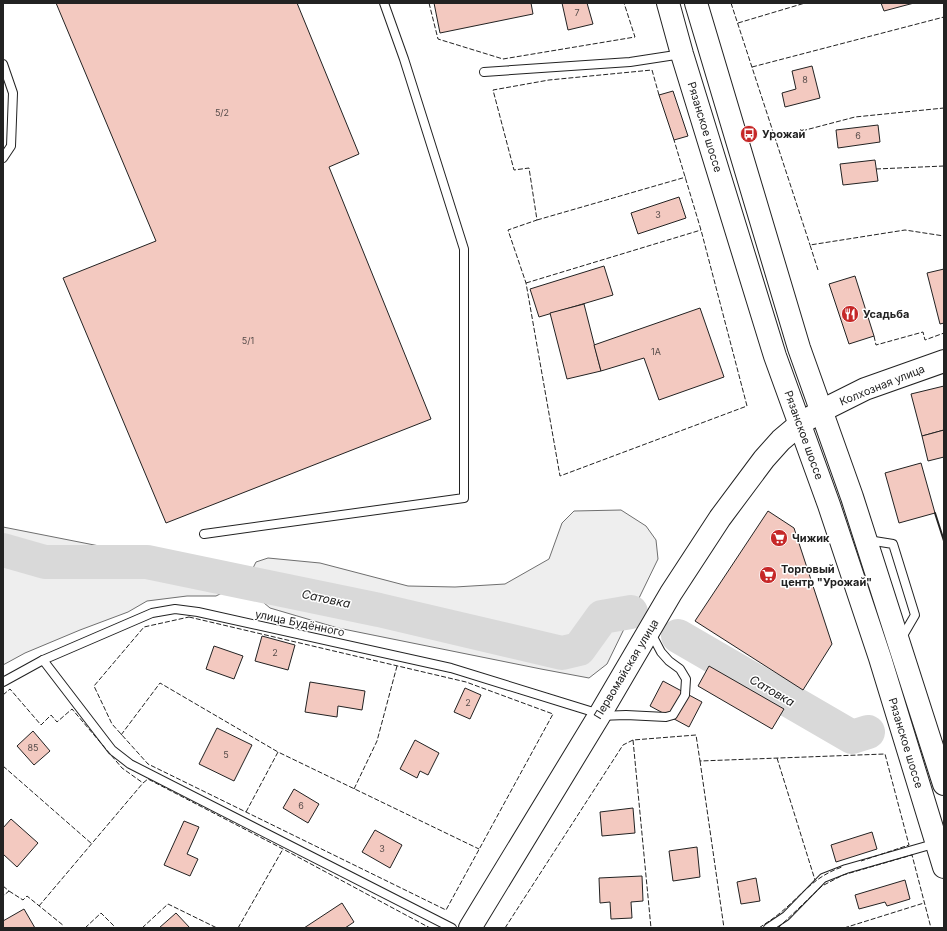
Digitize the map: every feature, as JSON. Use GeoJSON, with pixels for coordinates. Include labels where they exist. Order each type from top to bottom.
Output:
{"type":"FeatureCollection","features":[{"type":"Feature","properties":{"kind":"main road","name":"Рязанское шоссе"},"geometry":{"type":"LineString","coordinates":[[668,3],[682,54],[775,356],[800,424],[880,658],[944,867]]}},
{"type":"Feature","properties":{"kind":"main road","name":"Рязанское шоссе"},"geometry":{"type":"LineString","coordinates":[[696,3],[799,348],[852,497],[944,784]]}},
{"type":"Feature","properties":{"kind":"main road","name":"Колхозная улица"},"geometry":{"type":"LineString","coordinates":[[800,424],[821,411],[865,389],[944,361]]}},
{"type":"Feature","properties":{"kind":"main road","name":"Первомайская улица"},"geometry":{"type":"LineString","coordinates":[[470,928],[599,716],[671,593],[720,518],[764,459],[781,440],[800,424]]}},
{"type":"Feature","properties":{"kind":"lane"},"geometry":{"type":"LineString","coordinates":[[204,534],[464,498],[464,249],[404,59],[384,3]]}},
{"type":"Feature","properties":{"kind":"lane"},"geometry":{"type":"LineString","coordinates":[[484,72],[630,62],[682,54]]}},
{"type":"Feature","properties":{"kind":"lane"},"geometry":{"type":"LineString","coordinates":[[3,64],[13,93],[11,146],[3,158]]}},
{"type":"Feature","properties":{"kind":"lane","name":"улица Будённого"},"geometry":{"type":"LineString","coordinates":[[3,682],[43,660],[152,613],[175,609],[198,612],[451,668],[590,711],[599,716]]}},
{"type":"Feature","properties":{"kind":"lane"},"geometry":{"type":"LineString","coordinates":[[599,716],[626,714],[666,717],[673,714],[685,695],[686,680],[680,670],[661,652],[649,631]]}},
{"type":"Feature","properties":{"kind":"lane"},"geometry":{"type":"LineString","coordinates":[[43,660],[112,750],[130,764],[452,928]]}},
{"type":"Feature","properties":{"kind":"lane"},"geometry":{"type":"LineString","coordinates":[[768,928],[786,916],[824,878],[846,869],[937,842]]}},
{"type":"Feature","properties":{"kind":"shaded area"},"geometry":{"type":"Polygon","coordinates":[[[621,510],[646,526],[656,540],[658,559],[607,664],[589,678],[338,628],[270,608],[251,592],[251,572],[256,562],[268,558],[320,563],[408,586],[455,587],[505,584],[549,559],[562,523],[574,511],[621,510]]]}},
{"type":"Feature","properties":{"kind":"shaded area"},"geometry":{"type":"Polygon","coordinates":[[[3,527],[150,556],[186,559],[213,565],[229,571],[228,590],[216,596],[187,596],[147,601],[128,612],[25,653],[3,665],[3,527]]]}},
{"type":"Feature","properties":{"kind":"building"},"geometry":{"type":"Polygon","coordinates":[[[56,3],[297,3],[359,154],[329,167],[431,419],[166,523],[63,278],[156,241],[56,3]]]}},
{"type":"Feature","properties":{"kind":"building"},"geometry":{"type":"Polygon","coordinates":[[[434,3],[531,3],[533,14],[440,33],[434,3]]]}},
{"type":"Feature","properties":{"kind":"building"},"geometry":{"type":"Polygon","coordinates":[[[562,3],[587,3],[593,24],[568,30],[562,3]]]}},
{"type":"Feature","properties":{"kind":"building"},"geometry":{"type":"Polygon","coordinates":[[[881,3],[914,3],[884,11],[881,3]]]}},
{"type":"Feature","properties":{"kind":"building"},"geometry":{"type":"Polygon","coordinates":[[[812,66],[820,98],[785,107],[782,93],[796,89],[792,71],[812,66]]]}},
{"type":"Feature","properties":{"kind":"building"},"geometry":{"type":"Polygon","coordinates":[[[673,91],[688,136],[674,140],[659,95],[673,91]]]}},
{"type":"Feature","properties":{"kind":"building"},"geometry":{"type":"Polygon","coordinates":[[[878,125],[880,142],[838,148],[836,130],[878,125]]]}},
{"type":"Feature","properties":{"kind":"building"},"geometry":{"type":"Polygon","coordinates":[[[875,160],[878,181],[843,185],[840,164],[875,160]]]}},
{"type":"Feature","properties":{"kind":"building"},"geometry":{"type":"Polygon","coordinates":[[[679,197],[686,218],[638,234],[631,213],[679,197]]]}},
{"type":"Feature","properties":{"kind":"building"},"geometry":{"type":"Polygon","coordinates":[[[604,266],[613,295],[539,317],[530,289],[604,266]]]}},
{"type":"Feature","properties":{"kind":"building"},"geometry":{"type":"Polygon","coordinates":[[[944,269],[944,323],[940,324],[927,273],[944,269]]]}},
{"type":"Feature","properties":{"kind":"building"},"geometry":{"type":"Polygon","coordinates":[[[855,276],[874,336],[849,344],[829,284],[855,276]]]}},
{"type":"Feature","properties":{"kind":"building"},"geometry":{"type":"Polygon","coordinates":[[[584,304],[601,371],[567,379],[550,313],[584,304]]]}},
{"type":"Feature","properties":{"kind":"building"},"geometry":{"type":"Polygon","coordinates":[[[700,308],[724,377],[659,400],[644,358],[601,371],[594,345],[700,308]]]}},
{"type":"Feature","properties":{"kind":"building"},"geometry":{"type":"Polygon","coordinates":[[[944,386],[944,430],[922,436],[911,394],[944,386]]]}},
{"type":"Feature","properties":{"kind":"building"},"geometry":{"type":"Polygon","coordinates":[[[944,430],[944,457],[928,461],[922,436],[944,430]]]}},
{"type":"Feature","properties":{"kind":"building"},"geometry":{"type":"Polygon","coordinates":[[[921,463],[935,513],[899,523],[885,473],[921,463]]]}},
{"type":"Feature","properties":{"kind":"building","name":"Торговый центр \"Урожай\""},"geometry":{"type":"Polygon","coordinates":[[[768,511],[794,528],[832,644],[803,690],[695,621],[768,511]]]}},
{"type":"Feature","properties":{"kind":"building"},"geometry":{"type":"Polygon","coordinates":[[[262,636],[295,645],[288,670],[255,661],[262,636]]]}},
{"type":"Feature","properties":{"kind":"building"},"geometry":{"type":"Polygon","coordinates":[[[214,646],[243,656],[234,679],[206,669],[214,646]]]}},
{"type":"Feature","properties":{"kind":"building"},"geometry":{"type":"Polygon","coordinates":[[[709,666],[784,709],[772,729],[698,686],[709,666]]]}},
{"type":"Feature","properties":{"kind":"building"},"geometry":{"type":"Polygon","coordinates":[[[663,681],[702,702],[689,727],[650,706],[663,681]]]}},
{"type":"Feature","properties":{"kind":"building"},"geometry":{"type":"Polygon","coordinates":[[[310,682],[365,691],[362,710],[338,706],[337,717],[305,712],[310,682]]]}},
{"type":"Feature","properties":{"kind":"building"},"geometry":{"type":"Polygon","coordinates":[[[465,688],[481,695],[470,719],[454,712],[465,688]]]}},
{"type":"Feature","properties":{"kind":"building"},"geometry":{"type":"Polygon","coordinates":[[[217,728],[252,745],[234,781],[199,764],[217,728]]]}},
{"type":"Feature","properties":{"kind":"building"},"geometry":{"type":"Polygon","coordinates":[[[33,731],[50,751],[34,765],[17,746],[33,731]]]}},
{"type":"Feature","properties":{"kind":"building"},"geometry":{"type":"Polygon","coordinates":[[[415,740],[439,753],[428,775],[420,771],[417,778],[400,769],[415,740]]]}},
{"type":"Feature","properties":{"kind":"building"},"geometry":{"type":"Polygon","coordinates":[[[294,789],[319,804],[308,823],[283,808],[294,789]]]}},
{"type":"Feature","properties":{"kind":"building"},"geometry":{"type":"Polygon","coordinates":[[[633,808],[635,833],[602,836],[600,812],[633,808]]]}},
{"type":"Feature","properties":{"kind":"building"},"geometry":{"type":"Polygon","coordinates":[[[11,819],[38,843],[17,867],[3,854],[3,828],[11,819]]]}},
{"type":"Feature","properties":{"kind":"building"},"geometry":{"type":"Polygon","coordinates":[[[184,821],[199,827],[187,854],[198,859],[190,876],[164,865],[184,821]]]}},
{"type":"Feature","properties":{"kind":"building"},"geometry":{"type":"Polygon","coordinates":[[[375,830],[402,845],[390,868],[362,852],[375,830]]]}},
{"type":"Feature","properties":{"kind":"building"},"geometry":{"type":"Polygon","coordinates":[[[872,832],[877,849],[836,862],[831,845],[872,832]]]}},
{"type":"Feature","properties":{"kind":"building"},"geometry":{"type":"Polygon","coordinates":[[[697,847],[700,877],[673,881],[669,851],[697,847]]]}},
{"type":"Feature","properties":{"kind":"building"},"geometry":{"type":"Polygon","coordinates":[[[642,876],[643,901],[631,902],[632,918],[611,919],[610,902],[600,903],[599,878],[642,876]]]}},
{"type":"Feature","properties":{"kind":"building"},"geometry":{"type":"Polygon","coordinates":[[[756,878],[760,901],[741,904],[737,882],[756,878]]]}},
{"type":"Feature","properties":{"kind":"building"},"geometry":{"type":"Polygon","coordinates":[[[905,880],[910,899],[887,906],[885,902],[859,909],[855,895],[905,880]]]}},
{"type":"Feature","properties":{"kind":"building"},"geometry":{"type":"Polygon","coordinates":[[[342,903],[354,922],[345,928],[304,928],[342,903]]]}},
{"type":"Feature","properties":{"kind":"building"},"geometry":{"type":"Polygon","coordinates":[[[24,909],[35,928],[3,928],[3,921],[24,909]]]}},
{"type":"Feature","properties":{"kind":"building"},"geometry":{"type":"Polygon","coordinates":[[[176,913],[190,928],[159,928],[176,913]]]}},
{"type":"Feature","properties":{"kind":"waterway","name":"Сатовка"},"geometry":{"type":"LineString","coordinates":[[3,550],[45,562],[147,562],[379,610],[562,653],[579,649],[602,617],[631,612]]}},
{"type":"Feature","properties":{"kind":"waterway","name":"Сатовка"},"geometry":{"type":"LineString","coordinates":[[678,636],[852,737],[868,732]]}},
{"type":"Feature","properties":{"kind":"fence"},"geometry":{"type":"LineString","coordinates":[[429,3],[438,39],[503,59],[635,37],[624,3]]}},
{"type":"Feature","properties":{"kind":"fence"},"geometry":{"type":"LineString","coordinates":[[731,3],[810,245]]}},
{"type":"Feature","properties":{"kind":"fence"},"geometry":{"type":"LineString","coordinates":[[738,23],[805,3]]}},
{"type":"Feature","properties":{"kind":"fence"},"geometry":{"type":"LineString","coordinates":[[752,67],[944,17]]}},
{"type":"Feature","properties":{"kind":"fence"},"geometry":{"type":"LineString","coordinates":[[659,95],[652,70],[549,80],[493,90],[514,170],[529,168],[537,220],[508,230],[526,283],[560,476],[747,406],[701,230],[674,140]]}},
{"type":"Feature","properties":{"kind":"fence"},"geometry":{"type":"LineString","coordinates":[[775,138],[855,117],[944,108]]}},
{"type":"Feature","properties":{"kind":"fence"},"geometry":{"type":"LineString","coordinates":[[876,169],[944,166]]}},
{"type":"Feature","properties":{"kind":"fence"},"geometry":{"type":"LineString","coordinates":[[537,220],[686,177]]}},
{"type":"Feature","properties":{"kind":"fence"},"geometry":{"type":"LineString","coordinates":[[526,283],[701,230]]}},
{"type":"Feature","properties":{"kind":"fence"},"geometry":{"type":"LineString","coordinates":[[818,270],[810,245],[905,230],[944,236]]}},
{"type":"Feature","properties":{"kind":"fence"},"geometry":{"type":"LineString","coordinates":[[874,336],[876,345],[923,332],[925,340],[944,333]]}},
{"type":"Feature","properties":{"kind":"fence"},"geometry":{"type":"LineString","coordinates":[[189,617],[466,682],[553,714],[446,910],[148,764],[112,724],[94,686],[144,627],[189,617]]}},
{"type":"Feature","properties":{"kind":"fence"},"geometry":{"type":"LineString","coordinates":[[354,789],[377,741],[397,666]]}},
{"type":"Feature","properties":{"kind":"fence"},"geometry":{"type":"LineString","coordinates":[[121,735],[160,683],[278,752]]}},
{"type":"Feature","properties":{"kind":"fence"},"geometry":{"type":"LineString","coordinates":[[3,695],[10,689],[41,725],[51,715],[57,722],[72,709],[122,768],[143,783],[148,779],[430,928]]}},
{"type":"Feature","properties":{"kind":"fence"},"geometry":{"type":"LineString","coordinates":[[505,928],[623,745],[633,740],[696,735],[700,761],[885,754],[909,845],[861,861]]}},
{"type":"Feature","properties":{"kind":"fence"},"geometry":{"type":"LineString","coordinates":[[633,740],[651,928]]}},
{"type":"Feature","properties":{"kind":"fence"},"geometry":{"type":"LineString","coordinates":[[246,812],[278,752],[479,849]]}},
{"type":"Feature","properties":{"kind":"fence"},"geometry":{"type":"LineString","coordinates":[[777,758],[815,880]]}},
{"type":"Feature","properties":{"kind":"fence"},"geometry":{"type":"LineString","coordinates":[[700,761],[724,928]]}},
{"type":"Feature","properties":{"kind":"fence"},"geometry":{"type":"LineString","coordinates":[[3,766],[92,844]]}},
{"type":"Feature","properties":{"kind":"fence"},"geometry":{"type":"LineString","coordinates":[[39,906],[143,783]]}},
{"type":"Feature","properties":{"kind":"fence"},"geometry":{"type":"LineString","coordinates":[[238,928],[283,849]]}},
{"type":"Feature","properties":{"kind":"fence"},"geometry":{"type":"LineString","coordinates":[[778,928],[822,886],[843,875],[912,855],[931,928]]}},
{"type":"Feature","properties":{"kind":"fence"},"geometry":{"type":"LineString","coordinates":[[759,928],[780,913],[815,881],[842,867]]}},
{"type":"Feature","properties":{"kind":"fence"},"geometry":{"type":"LineString","coordinates":[[3,886],[9,891],[3,896]]}},
{"type":"Feature","properties":{"kind":"fence"},"geometry":{"type":"LineString","coordinates":[[9,891],[23,900],[27,896],[64,926]]}},
{"type":"Feature","properties":{"kind":"fence"},"geometry":{"type":"LineString","coordinates":[[844,928],[924,903]]}},
{"type":"Feature","properties":{"kind":"fence"},"geometry":{"type":"LineString","coordinates":[[142,928],[168,904],[217,928]]}},
{"type":"Feature","properties":{"kind":"fence"},"geometry":{"type":"LineString","coordinates":[[85,928],[101,913],[116,928]]}},
{"type":"Feature","properties":{"kind":"wall"},"geometry":{"type":"LineString","coordinates":[[935,513],[944,541]]}},
{"type":"Feature","properties":{"kind":"place","name":"Урожай"},"geometry":{"type":"Point","coordinates":[749,134]}},
{"type":"Feature","properties":{"kind":"place","name":"Усадьба"},"geometry":{"type":"Point","coordinates":[850,314]}},
{"type":"Feature","properties":{"kind":"place","name":"Чижик"},"geometry":{"type":"Point","coordinates":[779,538]}},
{"type":"Feature","properties":{"kind":"place","name":"Торговый центр \"Урожай\""},"geometry":{"type":"Point","coordinates":[768,575]}}]}
